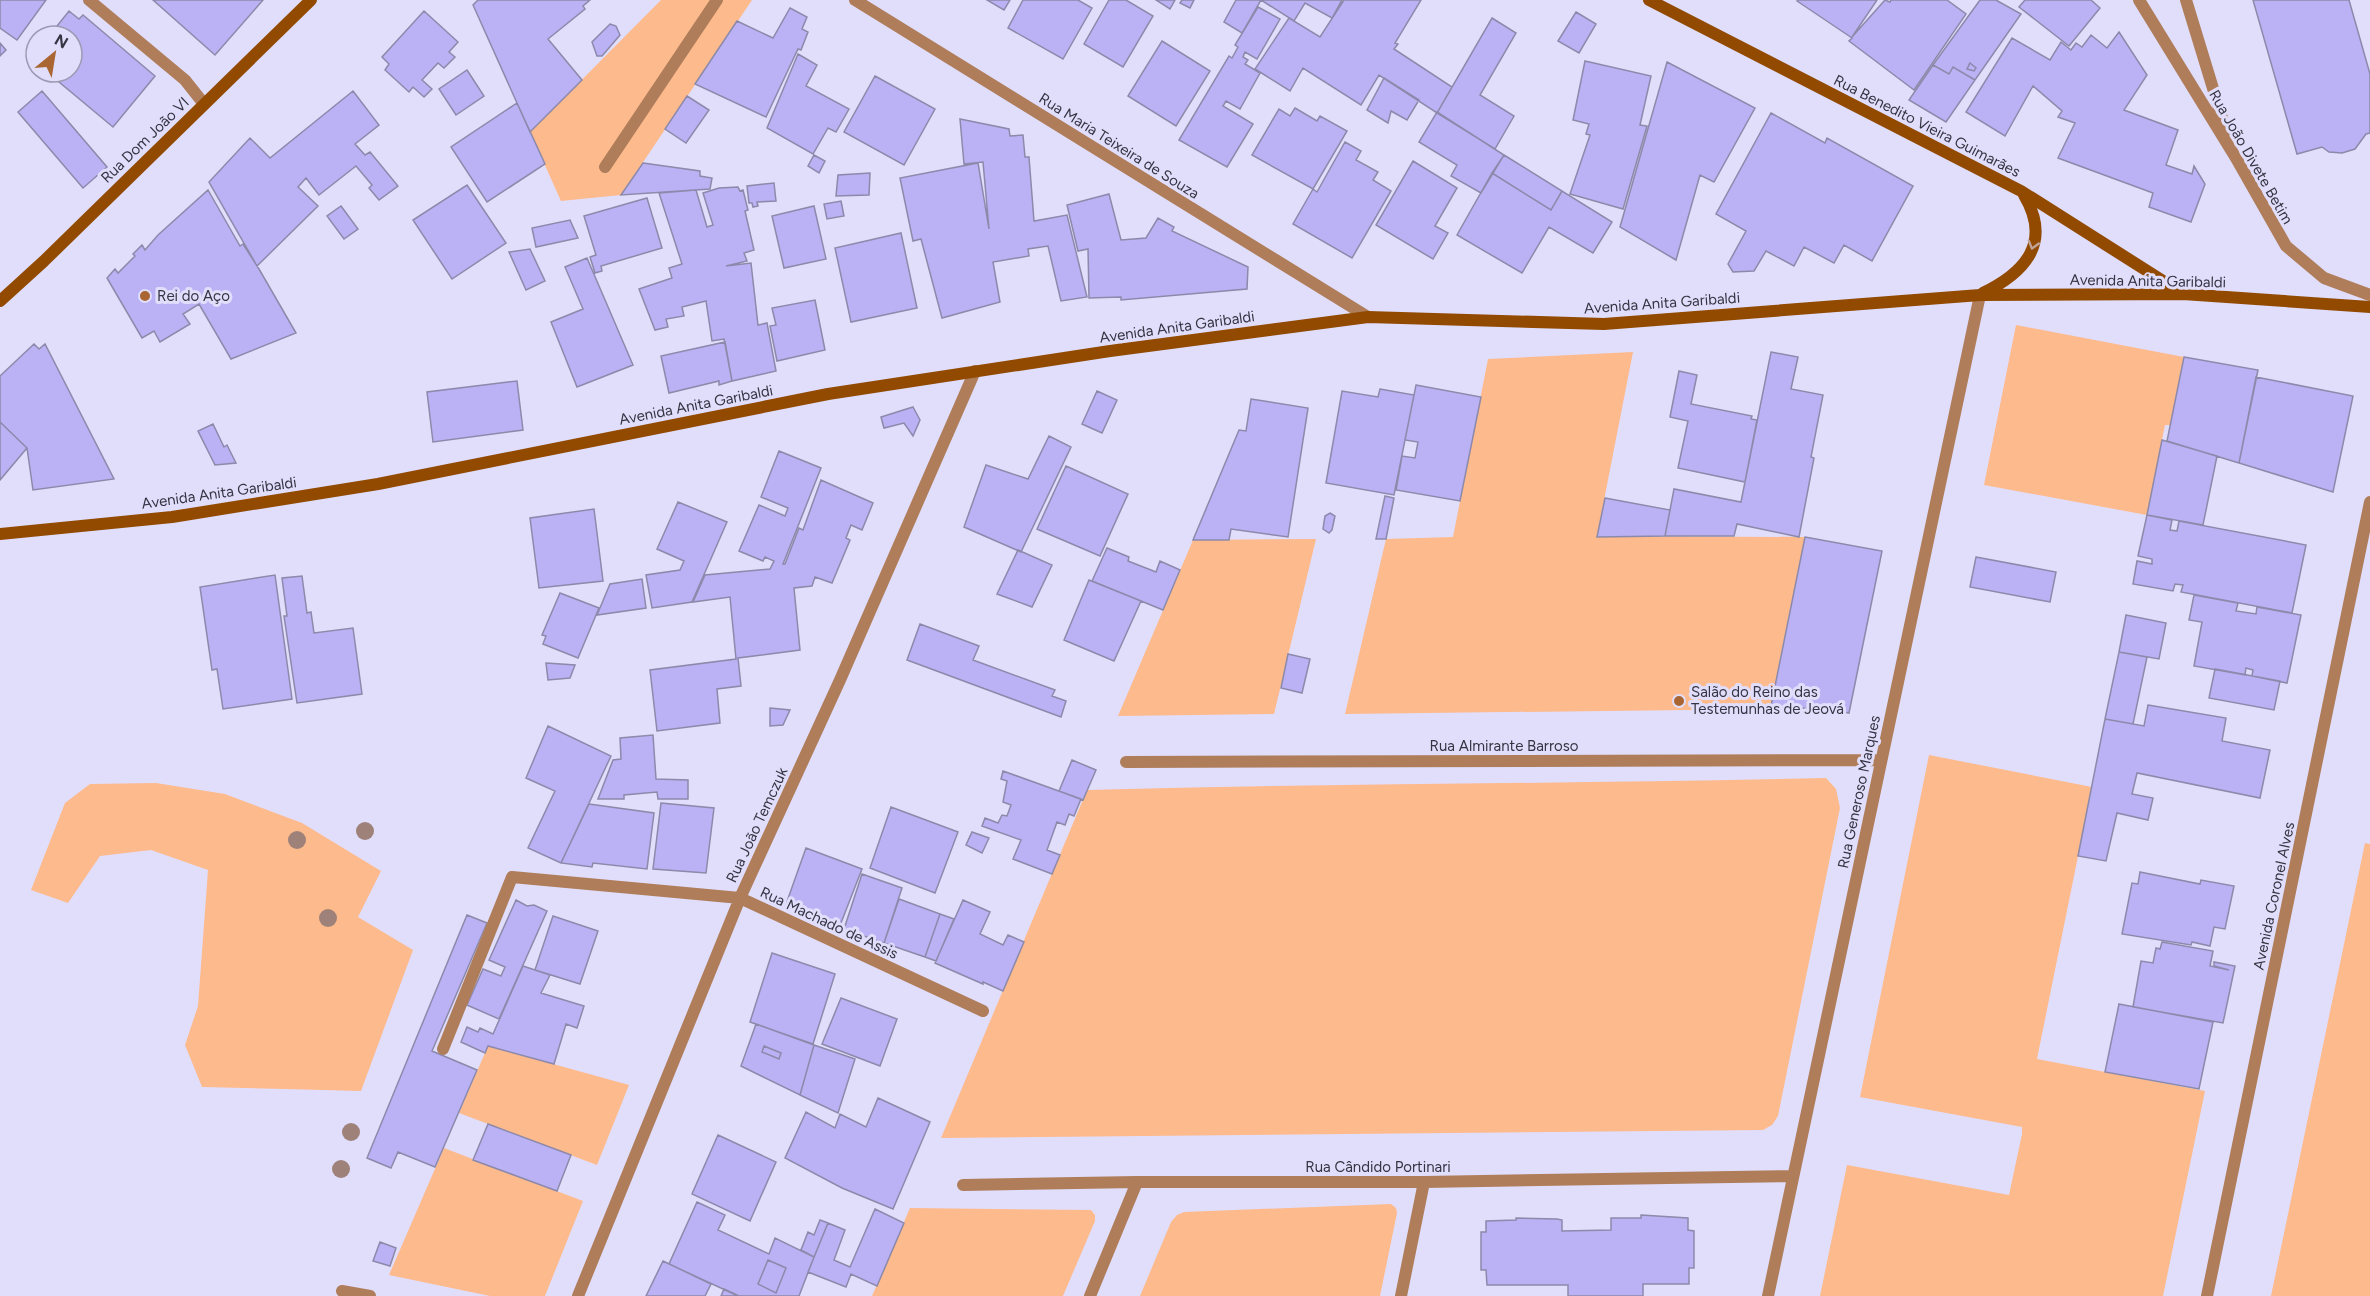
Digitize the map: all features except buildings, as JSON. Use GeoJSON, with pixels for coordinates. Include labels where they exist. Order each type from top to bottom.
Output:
{"type":"FeatureCollection","features":[{"type":"Feature","properties":{"kind":"street"},"geometry":{"type":"LineString","coordinates":[[89,0],[185,80],[204,104]]}},
{"type":"Feature","properties":{"kind":"street","name":"Rua Dom João VI"},"geometry":{"type":"LineString","coordinates":[[0,301],[44,261],[311,0]]}},
{"type":"Feature","properties":{"kind":"street"},"geometry":{"type":"LineString","coordinates":[[606,167],[717,0]]}},
{"type":"Feature","properties":{"kind":"street","name":"Rua Maria Teixeira de Souza"},"geometry":{"type":"LineString","coordinates":[[855,0],[1368,316]]}},
{"type":"Feature","properties":{"kind":"street","name":"Rua Benedito Vieira Guimarães"},"geometry":{"type":"LineString","coordinates":[[1649,0],[2021,191],[2183,294]]}},
{"type":"Feature","properties":{"kind":"street","name":"Rua João Divete Betim"},"geometry":{"type":"LineString","coordinates":[[2139,0],[2236,158],[2286,246],[2324,278],[2370,295]]}},
{"type":"Feature","properties":{"kind":"street"},"geometry":{"type":"LineString","coordinates":[[2186,0],[2221,118],[2236,158]]}},
{"type":"Feature","properties":{"kind":"street"},"geometry":{"type":"LineString","coordinates":[[1980,295],[2004,283],[2023,267],[2033,251],[2037,229],[2032,208],[2021,191]]}},
{"type":"Feature","properties":{"kind":"street","name":"Avenida Anita Garibaldi"},"geometry":{"type":"LineString","coordinates":[[0,534],[172,517],[378,484],[828,394],[1368,316],[1604,324],[1980,295],[2183,294],[2370,307]]}},
{"type":"Feature","properties":{"kind":"street","name":"Rua Generoso Marques"},"geometry":{"type":"LineString","coordinates":[[1768,1296],[1980,295]]}},
{"type":"Feature","properties":{"kind":"street","name":"Rua João Temczuk"},"geometry":{"type":"LineString","coordinates":[[578,1296],[740,898],[840,680],[975,371]]}},
{"type":"Feature","properties":{"kind":"street","name":"Avenida Coronel Alves"},"geometry":{"type":"LineString","coordinates":[[2207,1296],[2370,502]]}},
{"type":"Feature","properties":{"kind":"street","name":"Rua Almirante Barroso"},"geometry":{"type":"LineString","coordinates":[[1126,762],[1881,760]]}},
{"type":"Feature","properties":{"kind":"street","name":"Rua Machado de Assis"},"geometry":{"type":"LineString","coordinates":[[443,1049],[512,877],[740,898],[983,1011]]}},
{"type":"Feature","properties":{"kind":"street","name":"Rua Cândido Portinari"},"geometry":{"type":"LineString","coordinates":[[963,1185],[1137,1182],[1424,1182],[1793,1176]]}},
{"type":"Feature","properties":{"kind":"street"},"geometry":{"type":"LineString","coordinates":[[1090,1296],[1137,1182]]}},
{"type":"Feature","properties":{"kind":"street"},"geometry":{"type":"LineString","coordinates":[[1401,1296],[1424,1182]]}},
{"type":"Feature","properties":{"kind":"street"},"geometry":{"type":"LineString","coordinates":[[342,1291],[370,1296]]}},
{"type":"Feature","properties":{"kind":"shaded area"},"geometry":{"type":"Polygon","coordinates":[[[661,0],[752,0],[621,195],[561,201],[530,132],[661,0]]]}},
{"type":"Feature","properties":{"kind":"shaded area"},"geometry":{"type":"Polygon","coordinates":[[[2016,325],[2184,357],[2170,425],[2165,425],[2147,515],[1984,485],[2016,325]]]}},
{"type":"Feature","properties":{"kind":"shaded area"},"geometry":{"type":"Polygon","coordinates":[[[1633,352],[1597,536],[1805,537],[1770,709],[1345,714],[1386,539],[1453,537],[1488,359],[1633,352]]]}},
{"type":"Feature","properties":{"kind":"shaded area"},"geometry":{"type":"Polygon","coordinates":[[[1316,539],[1274,714],[1118,716],[1193,540],[1316,539]]]}},
{"type":"Feature","properties":{"kind":"shaded area"},"geometry":{"type":"Polygon","coordinates":[[[1929,755],[2092,787],[2037,1059],[2205,1091],[2163,1296],[1820,1296],[1847,1165],[2009,1195],[2022,1134],[2022,1127],[1860,1097],[1929,755]]]}},
{"type":"Feature","properties":{"kind":"shaded area"},"geometry":{"type":"Polygon","coordinates":[[[1826,778],[1836,789],[1840,808],[1778,1116],[1772,1125],[1763,1130],[941,1138],[1087,790],[1826,778]]]}},
{"type":"Feature","properties":{"kind":"shaded area"},"geometry":{"type":"Polygon","coordinates":[[[156,783],[225,794],[302,823],[381,871],[358,917],[413,950],[361,1091],[202,1087],[185,1045],[198,1006],[208,870],[151,850],[100,856],[68,903],[31,890],[65,803],[90,784],[156,783]]]}},
{"type":"Feature","properties":{"kind":"shaded area"},"geometry":{"type":"Polygon","coordinates":[[[2365,843],[2370,844],[2370,1296],[2271,1296],[2365,843]]]}},
{"type":"Feature","properties":{"kind":"shaded area"},"geometry":{"type":"Polygon","coordinates":[[[488,1046],[629,1085],[597,1165],[459,1113],[488,1046]]]}},
{"type":"Feature","properties":{"kind":"shaded area"},"geometry":{"type":"Polygon","coordinates":[[[444,1148],[583,1201],[545,1296],[490,1296],[389,1275],[444,1148]]]}},
{"type":"Feature","properties":{"kind":"shaded area"},"geometry":{"type":"Polygon","coordinates":[[[1391,1204],[1396,1208],[1397,1213],[1380,1296],[1140,1296],[1171,1222],[1177,1215],[1184,1212],[1391,1204]]]}},
{"type":"Feature","properties":{"kind":"shaded area"},"geometry":{"type":"Polygon","coordinates":[[[910,1208],[1091,1210],[1095,1215],[1095,1221],[1063,1296],[872,1296],[910,1208]]]}},
{"type":"Feature","properties":{"kind":"place","name":"Rei do Aço"},"geometry":{"type":"Point","coordinates":[145,296]}},
{"type":"Feature","properties":{"kind":"place","name":"Salão do Reino das Testemunhas de Jeová"},"geometry":{"type":"Point","coordinates":[1679,701]}}]}
